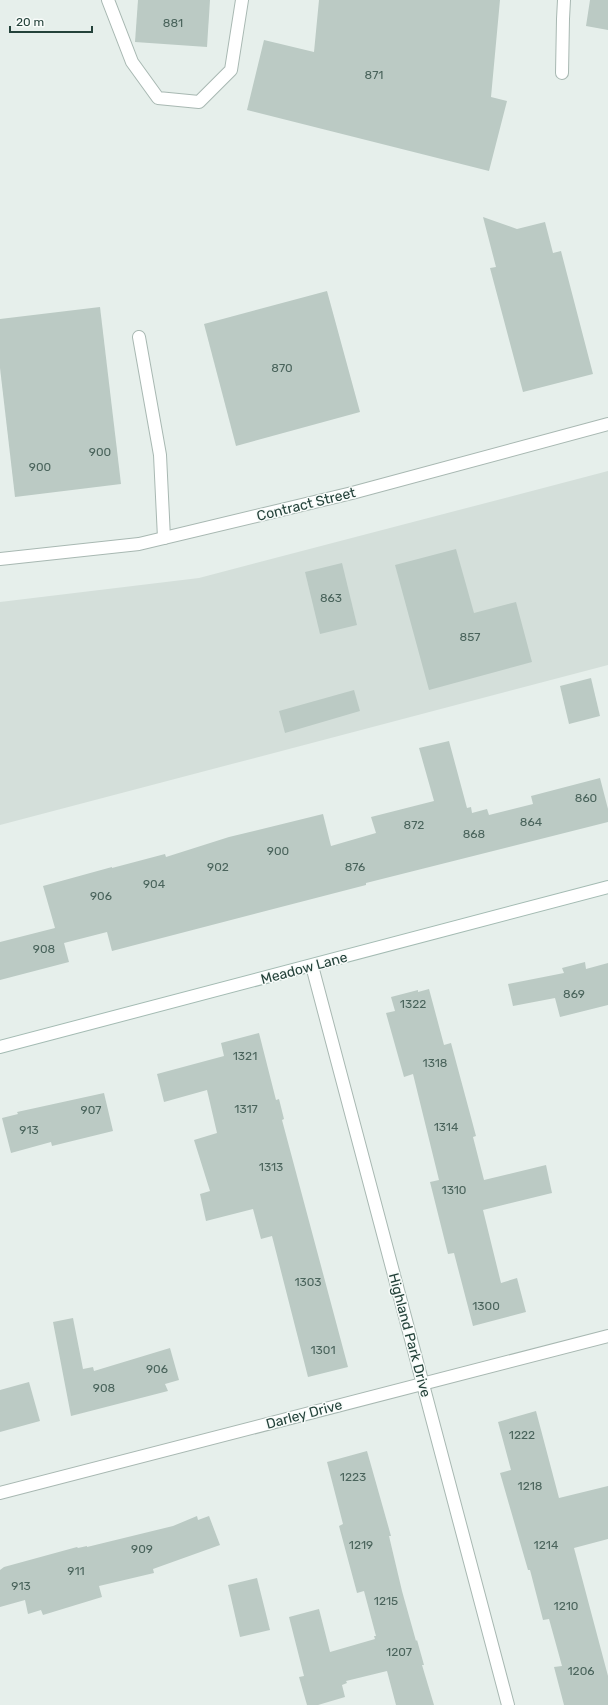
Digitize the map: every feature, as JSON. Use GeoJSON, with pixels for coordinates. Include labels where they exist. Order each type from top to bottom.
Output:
{"type":"FeatureCollection","features":[{"type":"Feature","properties":{"kind":"street"},"geometry":{"type":"LineString","coordinates":[[108,0],[132,62],[158,98],[199,102],[231,70],[242,0]]}},
{"type":"Feature","properties":{"kind":"street"},"geometry":{"type":"LineString","coordinates":[[562,73],[564,0]]}},
{"type":"Feature","properties":{"kind":"street"},"geometry":{"type":"LineString","coordinates":[[139,337],[160,455],[164,538]]}},
{"type":"Feature","properties":{"kind":"street","name":"Contract Street"},"geometry":{"type":"LineString","coordinates":[[0,559],[139,544],[352,493],[608,424]]}},
{"type":"Feature","properties":{"kind":"street","name":"Meadow Lane"},"geometry":{"type":"LineString","coordinates":[[0,1047],[608,887]]}},
{"type":"Feature","properties":{"kind":"street","name":"Highland Park Drive"},"geometry":{"type":"LineString","coordinates":[[312,966],[508,1705]]}},
{"type":"Feature","properties":{"kind":"street","name":"Darley Drive"},"geometry":{"type":"LineString","coordinates":[[0,1493],[608,1336]]}},
{"type":"Feature","properties":{"kind":"shaded area"},"geometry":{"type":"Polygon","coordinates":[[[608,471],[608,665],[0,825],[0,602],[199,578],[608,471]]]}},
{"type":"Feature","properties":{"kind":"building"},"geometry":{"type":"Polygon","coordinates":[[[138,0],[210,0],[207,47],[135,42],[138,0]]]}},
{"type":"Feature","properties":{"kind":"building"},"geometry":{"type":"Polygon","coordinates":[[[319,0],[500,0],[491,97],[507,101],[489,171],[247,110],[264,40],[314,52],[319,0]]]}},
{"type":"Feature","properties":{"kind":"building"},"geometry":{"type":"Polygon","coordinates":[[[590,0],[608,0],[608,30],[586,26],[590,0]]]}},
{"type":"Feature","properties":{"kind":"building"},"geometry":{"type":"Polygon","coordinates":[[[483,217],[517,229],[545,222],[553,253],[561,251],[593,374],[523,392],[490,268],[496,267],[483,217]]]}},
{"type":"Feature","properties":{"kind":"building"},"geometry":{"type":"Polygon","coordinates":[[[327,291],[360,412],[236,446],[204,324],[327,291]]]}},
{"type":"Feature","properties":{"kind":"building"},"geometry":{"type":"Polygon","coordinates":[[[100,307],[121,484],[15,497],[0,368],[0,319],[100,307]]]}},
{"type":"Feature","properties":{"kind":"building"},"geometry":{"type":"Polygon","coordinates":[[[456,549],[474,613],[516,602],[532,662],[429,690],[395,565],[456,549]]]}},
{"type":"Feature","properties":{"kind":"building"},"geometry":{"type":"Polygon","coordinates":[[[342,563],[357,625],[320,634],[305,572],[342,563]]]}},
{"type":"Feature","properties":{"kind":"building"},"geometry":{"type":"Polygon","coordinates":[[[591,678],[600,716],[569,724],[560,686],[591,678]]]}},
{"type":"Feature","properties":{"kind":"building"},"geometry":{"type":"Polygon","coordinates":[[[354,690],[360,711],[285,733],[279,711],[354,690]]]}},
{"type":"Feature","properties":{"kind":"building"},"geometry":{"type":"Polygon","coordinates":[[[449,741],[467,808],[471,807],[472,813],[487,809],[489,815],[533,804],[531,796],[600,778],[608,809],[608,822],[366,883],[366,885],[112,951],[107,932],[64,943],[69,962],[0,980],[0,942],[55,928],[43,886],[165,854],[166,857],[229,837],[323,814],[331,846],[376,833],[371,817],[434,801],[419,748],[449,741]]]}},
{"type":"Feature","properties":{"kind":"building"},"geometry":{"type":"Polygon","coordinates":[[[585,962],[586,969],[608,963],[608,1005],[560,1017],[555,998],[513,1006],[508,984],[564,973],[562,968],[585,962]]]}},
{"type":"Feature","properties":{"kind":"building"},"geometry":{"type":"Polygon","coordinates":[[[429,989],[444,1045],[451,1043],[476,1136],[473,1137],[484,1180],[546,1165],[552,1193],[483,1210],[501,1283],[517,1278],[526,1312],[473,1326],[454,1253],[448,1254],[430,1182],[439,1180],[413,1074],[404,1077],[386,1013],[395,1011],[391,997],[418,990],[418,992],[429,989]]]}},
{"type":"Feature","properties":{"kind":"building"},"geometry":{"type":"Polygon","coordinates":[[[259,1033],[276,1100],[279,1099],[284,1119],[282,1120],[348,1367],[308,1377],[272,1236],[261,1239],[253,1209],[206,1221],[200,1194],[210,1191],[194,1140],[217,1133],[207,1090],[164,1102],[157,1074],[224,1056],[221,1043],[259,1033]]]}},
{"type":"Feature","properties":{"kind":"building"},"geometry":{"type":"Polygon","coordinates":[[[104,1093],[113,1131],[52,1146],[51,1142],[11,1153],[2,1118],[18,1114],[17,1112],[104,1093]]]}},
{"type":"Feature","properties":{"kind":"building"},"geometry":{"type":"Polygon","coordinates":[[[73,1318],[83,1369],[93,1367],[94,1371],[170,1348],[179,1380],[165,1384],[168,1391],[71,1416],[53,1322],[73,1318]]]}},
{"type":"Feature","properties":{"kind":"building"},"geometry":{"type":"Polygon","coordinates":[[[29,1382],[40,1421],[0,1432],[0,1390],[29,1382]]]}},
{"type":"Feature","properties":{"kind":"building"},"geometry":{"type":"Polygon","coordinates":[[[536,1411],[559,1498],[608,1486],[608,1539],[574,1548],[608,1676],[608,1705],[564,1705],[554,1667],[562,1666],[549,1619],[543,1620],[530,1570],[528,1570],[500,1473],[511,1470],[498,1422],[536,1411]]]}},
{"type":"Feature","properties":{"kind":"building"},"geometry":{"type":"Polygon","coordinates":[[[367,1451],[391,1536],[389,1536],[402,1591],[434,1705],[396,1705],[387,1671],[346,1681],[347,1683],[342,1685],[345,1697],[318,1705],[307,1705],[299,1677],[304,1676],[289,1617],[319,1609],[330,1652],[375,1639],[374,1636],[376,1636],[364,1591],[357,1593],[339,1526],[343,1524],[327,1462],[367,1451]]]}},
{"type":"Feature","properties":{"kind":"building"},"geometry":{"type":"Polygon","coordinates":[[[197,1516],[198,1520],[209,1516],[220,1545],[153,1569],[154,1573],[99,1586],[102,1597],[43,1615],[41,1610],[28,1614],[25,1600],[0,1607],[0,1570],[4,1567],[77,1547],[87,1547],[173,1526],[197,1516]]]}},
{"type":"Feature","properties":{"kind":"building"},"geometry":{"type":"Polygon","coordinates":[[[257,1578],[270,1630],[240,1637],[228,1585],[257,1578]]]}}]}
